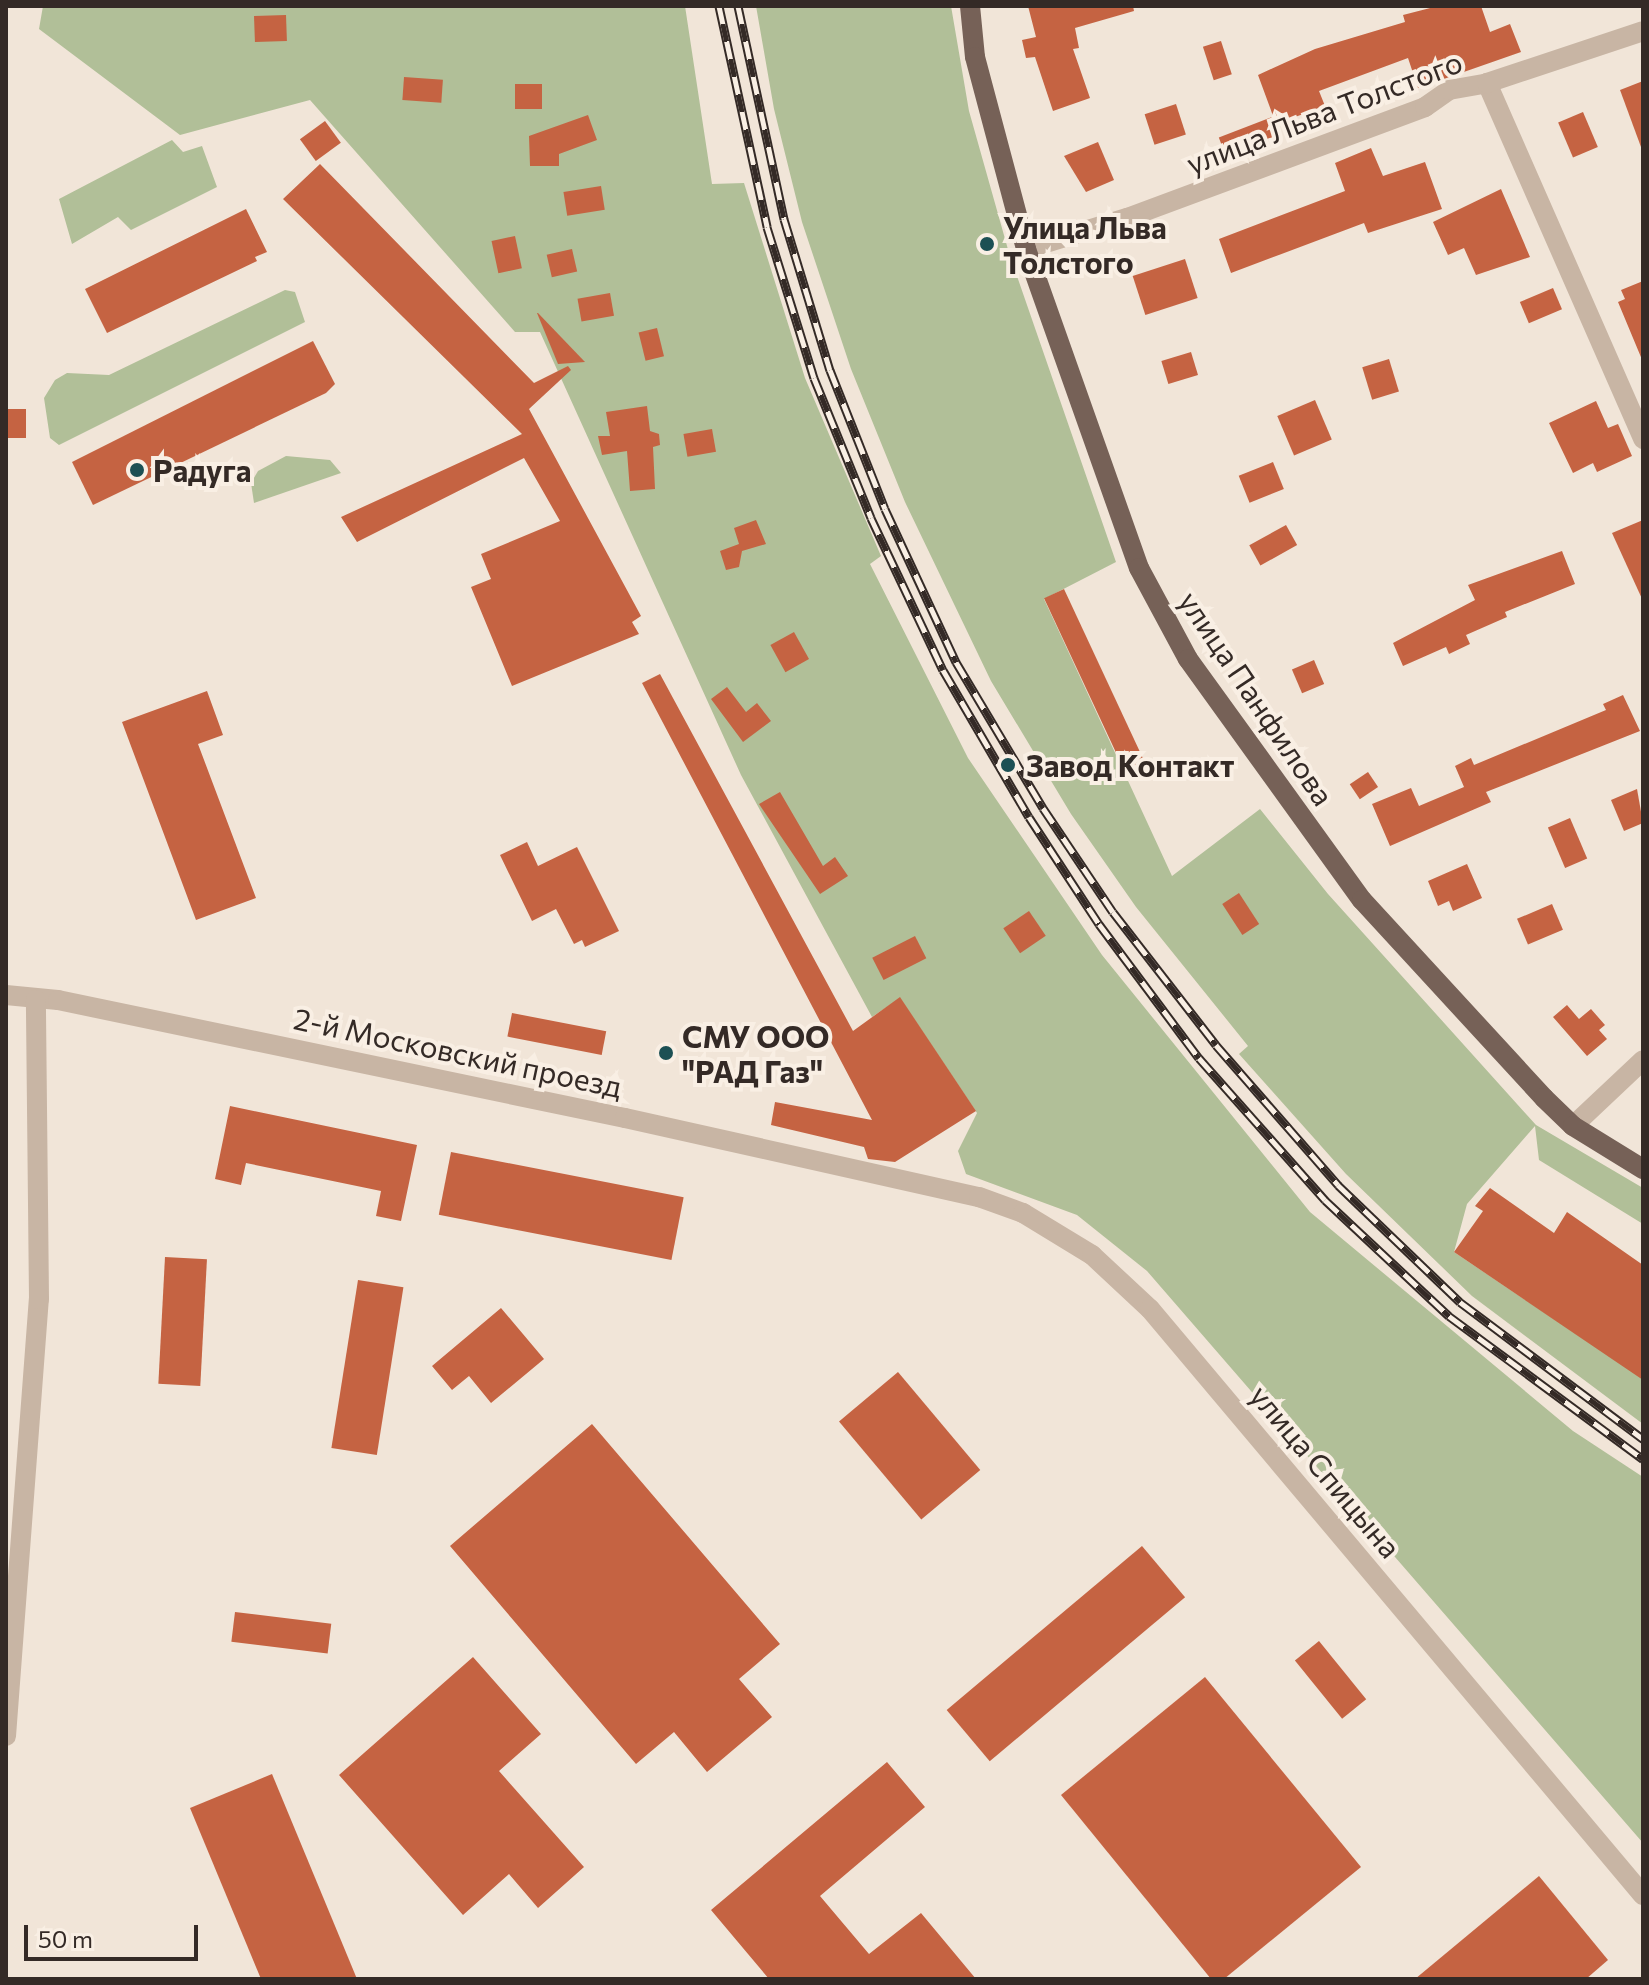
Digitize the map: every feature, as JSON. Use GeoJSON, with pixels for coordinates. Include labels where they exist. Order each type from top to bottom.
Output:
{"type":"FeatureCollection","features":[{"type":"Feature","properties":{"kind":"main road","name":"улица Панфилова"},"geometry":{"type":"LineString","coordinates":[[970,6],[975,57],[1026,249],[1139,568],[1188,659],[1348,884],[1511,1065],[1573,1126],[1643,1169]]}},
{"type":"Feature","properties":{"kind":"street","name":"улица Льва Толстого"},"geometry":{"type":"LineString","coordinates":[[1026,249],[1127,218],[1425,107],[1449,90],[1487,83],[1643,31]]}},
{"type":"Feature","properties":{"kind":"street"},"geometry":{"type":"LineString","coordinates":[[1487,83],[1643,439]]}},
{"type":"Feature","properties":{"kind":"street","name":"2-й Московский проезд"},"geometry":{"type":"LineString","coordinates":[[6,995],[308,1050],[896,1179]]}},
{"type":"Feature","properties":{"kind":"street"},"geometry":{"type":"LineString","coordinates":[[6,1736],[39,1299],[36,1000]]}},
{"type":"Feature","properties":{"kind":"street"},"geometry":{"type":"LineString","coordinates":[[1573,1126],[1643,1060]]}},
{"type":"Feature","properties":{"kind":"street"},"geometry":{"type":"LineString","coordinates":[[927,1185],[939,1167]]}},
{"type":"Feature","properties":{"kind":"street","name":"улица Спицына"},"geometry":{"type":"LineString","coordinates":[[896,1179],[1023,1213],[1092,1255],[1150,1309],[1643,1895]]}},
{"type":"Feature","properties":{"kind":"green space"},"geometry":{"type":"Polygon","coordinates":[[[43,6],[685,6],[712,184],[744,183],[805,378],[881,556],[870,564],[968,758],[1102,955],[1310,1212],[1573,1431],[1643,1477],[1643,1843],[1147,1271],[1077,1215],[966,1174],[958,1151],[977,1113],[900,998],[872,1017],[741,775],[540,332],[515,332],[310,100],[180,135],[39,29],[43,6]]]}},
{"type":"Feature","properties":{"kind":"green space"},"geometry":{"type":"Polygon","coordinates":[[[756,6],[951,6],[969,111],[1009,253],[1116,562],[1044,599],[1172,876],[1260,809],[1328,894],[1536,1125],[1643,1188],[1643,1224],[1539,1160],[1535,1126],[1467,1204],[1454,1252],[1643,1379],[1643,1424],[1472,1296],[1346,1174],[1239,1054],[1248,1046],[1136,907],[1071,814],[991,681],[905,502],[851,369],[802,222],[774,109],[756,6]]]}},
{"type":"Feature","properties":{"kind":"green space"},"geometry":{"type":"Polygon","coordinates":[[[172,140],[183,152],[202,146],[217,187],[131,230],[118,217],[72,244],[59,199],[172,140]]]}},
{"type":"Feature","properties":{"kind":"green space"},"geometry":{"type":"Polygon","coordinates":[[[285,290],[295,292],[305,322],[59,445],[50,438],[44,398],[55,380],[67,373],[109,375],[285,290]]]}},
{"type":"Feature","properties":{"kind":"green space"},"geometry":{"type":"Polygon","coordinates":[[[286,456],[330,460],[341,473],[254,503],[251,483],[258,471],[286,456]]]}},
{"type":"Feature","properties":{"kind":"building"},"geometry":{"type":"Polygon","coordinates":[[[1028,6],[1133,6],[1134,11],[1075,28],[1079,48],[1073,49],[1090,98],[1053,111],[1035,57],[1026,58],[1022,40],[1036,37],[1028,6]]]}},
{"type":"Feature","properties":{"kind":"building"},"geometry":{"type":"Polygon","coordinates":[[[1438,6],[1481,6],[1490,32],[1510,24],[1521,52],[1418,88],[1408,58],[1319,91],[1325,106],[1276,124],[1258,75],[1315,49],[1405,22],[1403,15],[1438,6]]]}},
{"type":"Feature","properties":{"kind":"building"},"geometry":{"type":"Polygon","coordinates":[[[286,15],[287,41],[255,42],[254,16],[286,15]]]}},
{"type":"Feature","properties":{"kind":"building"},"geometry":{"type":"Polygon","coordinates":[[[1221,41],[1232,74],[1214,80],[1203,47],[1221,41]]]}},
{"type":"Feature","properties":{"kind":"building"},"geometry":{"type":"Polygon","coordinates":[[[404,77],[443,80],[441,103],[402,100],[404,77]]]}},
{"type":"Feature","properties":{"kind":"building"},"geometry":{"type":"Polygon","coordinates":[[[1643,81],[1643,147],[1641,147],[1620,90],[1643,81]]]}},
{"type":"Feature","properties":{"kind":"building"},"geometry":{"type":"Polygon","coordinates":[[[515,84],[542,84],[542,109],[515,109],[515,84]]]}},
{"type":"Feature","properties":{"kind":"building"},"geometry":{"type":"Polygon","coordinates":[[[1176,104],[1186,134],[1155,145],[1145,114],[1176,104]]]}},
{"type":"Feature","properties":{"kind":"building"},"geometry":{"type":"Polygon","coordinates":[[[1583,112],[1598,147],[1573,158],[1558,123],[1583,112]]]}},
{"type":"Feature","properties":{"kind":"building"},"geometry":{"type":"Polygon","coordinates":[[[588,115],[597,140],[559,154],[559,166],[530,166],[529,136],[588,115]]]}},
{"type":"Feature","properties":{"kind":"building"},"geometry":{"type":"Polygon","coordinates":[[[1272,117],[1279,135],[1226,155],[1219,137],[1272,117]]]}},
{"type":"Feature","properties":{"kind":"building"},"geometry":{"type":"Polygon","coordinates":[[[325,121],[341,143],[316,161],[300,139],[325,121]]]}},
{"type":"Feature","properties":{"kind":"building"},"geometry":{"type":"Polygon","coordinates":[[[1098,142],[1114,180],[1086,192],[1064,156],[1098,142]]]}},
{"type":"Feature","properties":{"kind":"building"},"geometry":{"type":"Polygon","coordinates":[[[1371,148],[1383,176],[1425,162],[1442,209],[1368,233],[1364,223],[1231,273],[1219,239],[1345,191],[1335,163],[1371,148]]]}},
{"type":"Feature","properties":{"kind":"building"},"geometry":{"type":"Polygon","coordinates":[[[320,164],[534,383],[568,366],[571,370],[529,409],[641,616],[632,622],[639,634],[512,686],[471,587],[491,579],[481,554],[560,521],[524,458],[357,542],[341,517],[522,434],[283,199],[320,164]]]}},
{"type":"Feature","properties":{"kind":"building"},"geometry":{"type":"Polygon","coordinates":[[[601,186],[605,210],[567,216],[563,192],[601,186]]]}},
{"type":"Feature","properties":{"kind":"building"},"geometry":{"type":"Polygon","coordinates":[[[1501,189],[1530,257],[1476,275],[1464,248],[1448,255],[1433,222],[1501,189]]]}},
{"type":"Feature","properties":{"kind":"building"},"geometry":{"type":"Polygon","coordinates":[[[246,209],[267,252],[255,257],[257,261],[107,333],[85,289],[246,209]]]}},
{"type":"Feature","properties":{"kind":"building"},"geometry":{"type":"Polygon","coordinates":[[[515,236],[522,268],[498,273],[492,241],[515,236]]]}},
{"type":"Feature","properties":{"kind":"building"},"geometry":{"type":"Polygon","coordinates":[[[572,249],[577,271],[552,277],[547,255],[572,249]]]}},
{"type":"Feature","properties":{"kind":"building"},"geometry":{"type":"Polygon","coordinates":[[[1185,259],[1198,298],[1145,315],[1133,276],[1185,259]]]}},
{"type":"Feature","properties":{"kind":"building"},"geometry":{"type":"Polygon","coordinates":[[[1643,281],[1643,362],[1618,302],[1625,299],[1621,290],[1643,281]]]}},
{"type":"Feature","properties":{"kind":"building"},"geometry":{"type":"Polygon","coordinates":[[[1553,288],[1562,309],[1529,323],[1520,302],[1553,288]]]}},
{"type":"Feature","properties":{"kind":"building"},"geometry":{"type":"Polygon","coordinates":[[[610,293],[614,316],[581,321],[578,299],[610,293]]]}},
{"type":"Feature","properties":{"kind":"building"},"geometry":{"type":"Polygon","coordinates":[[[538,313],[585,362],[558,364],[538,313]]]}},
{"type":"Feature","properties":{"kind":"building"},"geometry":{"type":"Polygon","coordinates":[[[657,328],[664,356],[646,361],[639,333],[657,328]]]}},
{"type":"Feature","properties":{"kind":"building"},"geometry":{"type":"Polygon","coordinates":[[[313,341],[335,384],[326,393],[93,505],[72,462],[313,341]]]}},
{"type":"Feature","properties":{"kind":"building"},"geometry":{"type":"Polygon","coordinates":[[[1191,352],[1198,375],[1168,384],[1161,361],[1191,352]]]}},
{"type":"Feature","properties":{"kind":"building"},"geometry":{"type":"Polygon","coordinates":[[[1389,359],[1399,392],[1372,400],[1362,367],[1389,359]]]}},
{"type":"Feature","properties":{"kind":"building"},"geometry":{"type":"Polygon","coordinates":[[[1315,400],[1332,440],[1294,456],[1277,416],[1315,400]]]}},
{"type":"Feature","properties":{"kind":"building"},"geometry":{"type":"Polygon","coordinates":[[[1596,401],[1608,428],[1618,424],[1632,456],[1597,472],[1593,463],[1573,473],[1549,423],[1596,401]]]}},
{"type":"Feature","properties":{"kind":"building"},"geometry":{"type":"Polygon","coordinates":[[[647,406],[650,431],[659,434],[660,445],[653,447],[655,489],[630,491],[627,451],[602,455],[598,436],[610,436],[606,412],[647,406]]]}},
{"type":"Feature","properties":{"kind":"building"},"geometry":{"type":"Polygon","coordinates":[[[6,409],[26,409],[26,438],[6,438],[6,409]]]}},
{"type":"Feature","properties":{"kind":"building"},"geometry":{"type":"Polygon","coordinates":[[[712,429],[716,452],[687,457],[683,434],[712,429]]]}},
{"type":"Feature","properties":{"kind":"building"},"geometry":{"type":"Polygon","coordinates":[[[1273,462],[1284,489],[1250,503],[1239,476],[1273,462]]]}},
{"type":"Feature","properties":{"kind":"building"},"geometry":{"type":"Polygon","coordinates":[[[756,520],[766,544],[742,551],[739,567],[726,570],[720,551],[739,544],[734,528],[756,520]]]}},
{"type":"Feature","properties":{"kind":"building"},"geometry":{"type":"Polygon","coordinates":[[[1643,520],[1643,601],[1612,533],[1643,520]]]}},
{"type":"Feature","properties":{"kind":"building"},"geometry":{"type":"Polygon","coordinates":[[[1286,525],[1297,545],[1260,565],[1249,545],[1286,525]]]}},
{"type":"Feature","properties":{"kind":"building"},"geometry":{"type":"Polygon","coordinates":[[[1562,551],[1575,584],[1505,612],[1507,617],[1466,635],[1470,644],[1449,654],[1446,647],[1403,666],[1393,643],[1475,600],[1468,585],[1562,551]]]}},
{"type":"Feature","properties":{"kind":"building"},"geometry":{"type":"Polygon","coordinates":[[[1064,589],[1146,766],[1126,775],[1044,598],[1064,589]]]}},
{"type":"Feature","properties":{"kind":"building"},"geometry":{"type":"Polygon","coordinates":[[[794,632],[809,659],[785,672],[770,645],[794,632]]]}},
{"type":"Feature","properties":{"kind":"building"},"geometry":{"type":"Polygon","coordinates":[[[1314,660],[1324,684],[1302,693],[1292,669],[1314,660]]]}},
{"type":"Feature","properties":{"kind":"building"},"geometry":{"type":"Polygon","coordinates":[[[660,674],[853,1031],[900,997],[976,1111],[895,1162],[868,1159],[864,1147],[771,1125],[775,1102],[872,1120],[642,683],[660,674]]]}},
{"type":"Feature","properties":{"kind":"building"},"geometry":{"type":"Polygon","coordinates":[[[727,687],[746,712],[757,703],[771,721],[743,742],[711,699],[727,687]]]}},
{"type":"Feature","properties":{"kind":"building"},"geometry":{"type":"Polygon","coordinates":[[[207,691],[223,735],[198,744],[256,898],[196,920],[122,722],[207,691]]]}},
{"type":"Feature","properties":{"kind":"building"},"geometry":{"type":"Polygon","coordinates":[[[1623,695],[1640,731],[1486,792],[1491,802],[1390,846],[1372,804],[1411,788],[1419,806],[1464,787],[1455,766],[1471,758],[1474,765],[1606,710],[1603,704],[1623,695]]]}},
{"type":"Feature","properties":{"kind":"building"},"geometry":{"type":"Polygon","coordinates":[[[1368,772],[1378,787],[1360,799],[1350,784],[1368,772]]]}},
{"type":"Feature","properties":{"kind":"building"},"geometry":{"type":"Polygon","coordinates":[[[1637,789],[1643,823],[1624,831],[1611,800],[1637,789]]]}},
{"type":"Feature","properties":{"kind":"building"},"geometry":{"type":"Polygon","coordinates":[[[780,792],[823,866],[835,857],[848,876],[820,894],[759,804],[780,792]]]}},
{"type":"Feature","properties":{"kind":"building"},"geometry":{"type":"Polygon","coordinates":[[[1570,818],[1587,859],[1565,868],[1548,827],[1570,818]]]}},
{"type":"Feature","properties":{"kind":"building"},"geometry":{"type":"Polygon","coordinates":[[[527,842],[538,866],[577,847],[619,931],[585,947],[582,940],[574,944],[556,909],[532,921],[500,855],[527,842]]]}},
{"type":"Feature","properties":{"kind":"building"},"geometry":{"type":"Polygon","coordinates":[[[1467,864],[1482,898],[1453,911],[1449,901],[1438,906],[1428,881],[1467,864]]]}},
{"type":"Feature","properties":{"kind":"building"},"geometry":{"type":"Polygon","coordinates":[[[1239,893],[1259,924],[1242,935],[1222,904],[1239,893]]]}},
{"type":"Feature","properties":{"kind":"building"},"geometry":{"type":"Polygon","coordinates":[[[1552,904],[1563,930],[1528,945],[1517,919],[1552,904]]]}},
{"type":"Feature","properties":{"kind":"building"},"geometry":{"type":"Polygon","coordinates":[[[1029,911],[1046,936],[1020,953],[1003,928],[1029,911]]]}},
{"type":"Feature","properties":{"kind":"building"},"geometry":{"type":"Polygon","coordinates":[[[915,936],[926,958],[884,980],[872,958],[915,936]]]}},
{"type":"Feature","properties":{"kind":"building"},"geometry":{"type":"Polygon","coordinates":[[[1567,1005],[1579,1019],[1591,1009],[1605,1025],[1599,1030],[1607,1039],[1587,1056],[1553,1017],[1567,1005]]]}},
{"type":"Feature","properties":{"kind":"building"},"geometry":{"type":"Polygon","coordinates":[[[512,1013],[606,1031],[602,1055],[507,1037],[512,1013]]]}},
{"type":"Feature","properties":{"kind":"building"},"geometry":{"type":"Polygon","coordinates":[[[230,1106],[417,1145],[401,1221],[376,1216],[381,1191],[246,1163],[241,1185],[215,1179],[230,1106]]]}},
{"type":"Feature","properties":{"kind":"building"},"geometry":{"type":"Polygon","coordinates":[[[451,1152],[684,1197],[671,1260],[439,1215],[451,1152]]]}},
{"type":"Feature","properties":{"kind":"building"},"geometry":{"type":"Polygon","coordinates":[[[1490,1188],[1554,1233],[1567,1212],[1643,1265],[1643,1380],[1454,1252],[1483,1211],[1475,1206],[1490,1188]]]}},
{"type":"Feature","properties":{"kind":"building"},"geometry":{"type":"Polygon","coordinates":[[[165,1257],[207,1259],[200,1386],[158,1384],[165,1257]]]}},
{"type":"Feature","properties":{"kind":"building"},"geometry":{"type":"Polygon","coordinates":[[[358,1280],[403,1287],[377,1455],[331,1448],[358,1280]]]}},
{"type":"Feature","properties":{"kind":"building"},"geometry":{"type":"Polygon","coordinates":[[[501,1308],[544,1359],[491,1403],[469,1376],[452,1390],[432,1366],[501,1308]]]}},
{"type":"Feature","properties":{"kind":"building"},"geometry":{"type":"Polygon","coordinates":[[[898,1372],[980,1470],[921,1520],[839,1421],[898,1372]]]}},
{"type":"Feature","properties":{"kind":"building"},"geometry":{"type":"Polygon","coordinates":[[[592,1424],[780,1644],[739,1679],[772,1717],[707,1772],[674,1732],[636,1764],[450,1546],[592,1424]]]}},
{"type":"Feature","properties":{"kind":"building"},"geometry":{"type":"Polygon","coordinates":[[[1142,1546],[1185,1597],[990,1761],[947,1710],[1142,1546]]]}},
{"type":"Feature","properties":{"kind":"building"},"geometry":{"type":"Polygon","coordinates":[[[235,1612],[331,1624],[328,1654],[231,1642],[235,1612]]]}},
{"type":"Feature","properties":{"kind":"building"},"geometry":{"type":"Polygon","coordinates":[[[1319,1641],[1366,1699],[1342,1719],[1295,1661],[1319,1641]]]}},
{"type":"Feature","properties":{"kind":"building"},"geometry":{"type":"Polygon","coordinates":[[[473,1657],[541,1734],[499,1771],[584,1867],[538,1908],[509,1874],[463,1915],[339,1775],[473,1657]]]}},
{"type":"Feature","properties":{"kind":"building"},"geometry":{"type":"Polygon","coordinates":[[[1205,1677],[1361,1867],[1224,1979],[1211,1979],[1061,1795],[1205,1677]]]}},
{"type":"Feature","properties":{"kind":"building"},"geometry":{"type":"Polygon","coordinates":[[[887,1762],[925,1807],[820,1896],[869,1954],[921,1913],[976,1979],[769,1979],[711,1910],[887,1762]]]}},
{"type":"Feature","properties":{"kind":"building"},"geometry":{"type":"Polygon","coordinates":[[[272,1774],[357,1979],[261,1979],[190,1808],[272,1774]]]}},
{"type":"Feature","properties":{"kind":"building"},"geometry":{"type":"Polygon","coordinates":[[[1539,1876],[1608,1960],[1586,1979],[1415,1979],[1539,1876]]]}},
{"type":"Feature","properties":{"kind":"railway"},"geometry":{"type":"LineString","coordinates":[[719,6],[767,227],[814,378],[871,518],[943,670],[1029,817],[1099,924],[1199,1058],[1325,1200],[1449,1316],[1643,1459]]}},
{"type":"Feature","properties":{"kind":"railway"},"geometry":{"type":"LineString","coordinates":[[738,6],[784,219],[830,370],[885,509],[956,662],[1043,808],[1113,912],[1216,1045],[1338,1185],[1460,1302],[1643,1439]]}},
{"type":"Feature","properties":{"kind":"place","name":"Улица Льва Толстого"},"geometry":{"type":"Point","coordinates":[987,244]}},
{"type":"Feature","properties":{"kind":"place","name":"Радуга"},"geometry":{"type":"Point","coordinates":[137,470]}},
{"type":"Feature","properties":{"kind":"place","name":"Завод Контакт"},"geometry":{"type":"Point","coordinates":[1008,765]}},
{"type":"Feature","properties":{"kind":"place","name":"СМУ ООО \"РАД Газ\""},"geometry":{"type":"Point","coordinates":[666,1053]}}]}
